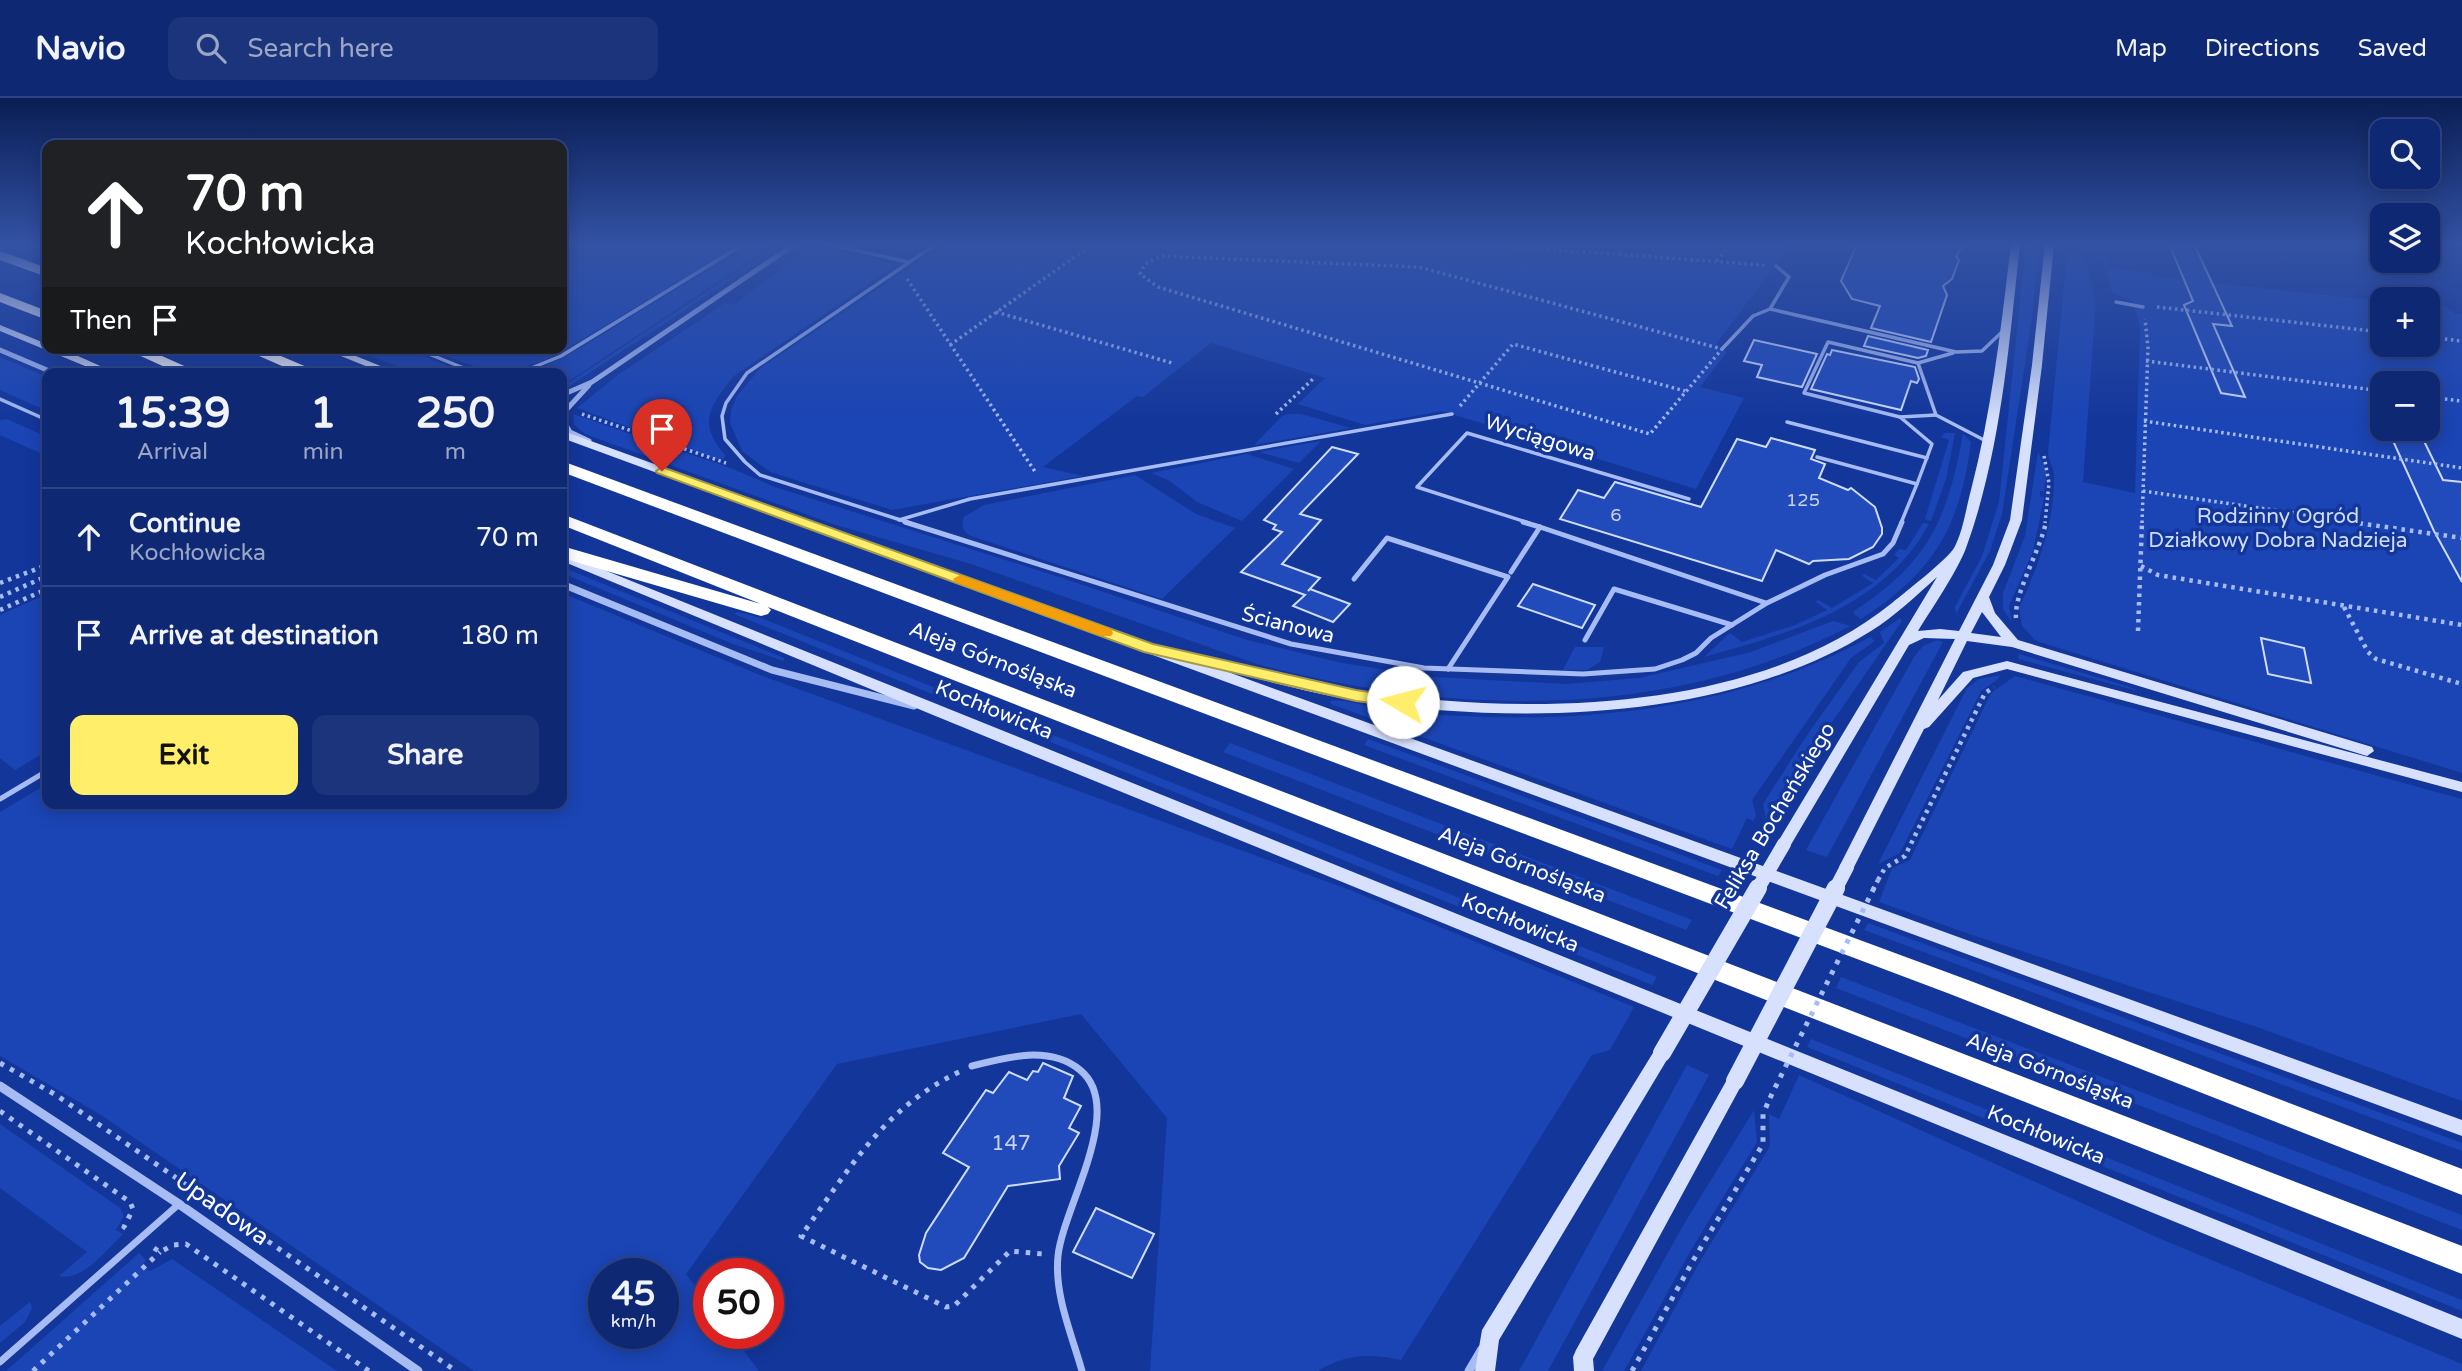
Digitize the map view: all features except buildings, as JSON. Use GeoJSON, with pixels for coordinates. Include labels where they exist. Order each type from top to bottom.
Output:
{"type":"FeatureCollection","features":[{"type":"Feature","properties":{"kind":"highway"},"geometry":{"type":"LineString","coordinates":[[16,303],[42,314]]}},
{"type":"Feature","properties":{"kind":"highway"},"geometry":{"type":"LineString","coordinates":[[145,354],[180,368]]}},
{"type":"Feature","properties":{"kind":"highway"},"geometry":{"type":"LineString","coordinates":[[264,354],[300,368]]}},
{"type":"Feature","properties":{"kind":"highway","name":"Aleja Górnośląska"},"geometry":{"type":"LineString","coordinates":[[567,468],[1959,987],[2462,1182]]}},
{"type":"Feature","properties":{"kind":"highway","name":"Aleja Górnośląska"},"geometry":{"type":"LineString","coordinates":[[567,521],[2462,1260]]}},
{"type":"Feature","properties":{"kind":"highway"},"geometry":{"type":"LineString","coordinates":[[567,555],[730,602],[845,631]]}},
{"type":"Feature","properties":{"kind":"main road","name":"Feliksa Bocheńskiego"},"geometry":{"type":"LineString","coordinates":[[1489,1337],[1661,1054],[1959,551],[1973,508],[1987,441],[2008,303]]}},
{"type":"Feature","properties":{"kind":"main road"},"geometry":{"type":"LineString","coordinates":[[1581,1366],[1735,1082],[1999,565],[2015,520],[2044,303]]}},
{"type":"Feature","properties":{"kind":"main road"},"geometry":{"type":"LineString","coordinates":[[0,328],[42,345]]}},
{"type":"Feature","properties":{"kind":"main road"},"geometry":{"type":"LineString","coordinates":[[64,354],[99,368]]}},
{"type":"Feature","properties":{"kind":"main road"},"geometry":{"type":"LineString","coordinates":[[342,354],[380,368]]}},
{"type":"Feature","properties":{"kind":"main road"},"geometry":{"type":"LineString","coordinates":[[567,436],[2462,1128]]}},
{"type":"Feature","properties":{"kind":"main road"},"geometry":{"type":"LineString","coordinates":[[1149,648],[1356,696],[1427,705],[1504,710],[1645,701],[1754,677],[1820,652],[1865,629],[1959,551]]}},
{"type":"Feature","properties":{"kind":"main road","name":"Kochłowicka"},"geometry":{"type":"LineString","coordinates":[[567,556],[938,712],[2462,1329]]}},
{"type":"Feature","properties":{"kind":"main road"},"geometry":{"type":"LineString","coordinates":[[1983,598],[1989,614],[2013,643]]}},
{"type":"Feature","properties":{"kind":"main road"},"geometry":{"type":"LineString","coordinates":[[1906,642],[1922,634],[1963,635],[2013,643],[2462,784]]}},
{"type":"Feature","properties":{"kind":"main road"},"geometry":{"type":"LineString","coordinates":[[1912,738],[1968,675],[2007,665],[2462,784]]}},
{"type":"Feature","properties":{"kind":"main road"},"geometry":{"type":"LineString","coordinates":[[1485,1371],[1489,1337]]}},
{"type":"Feature","properties":{"kind":"street"},"geometry":{"type":"LineString","coordinates":[[567,393],[592,382],[708,303]]}},
{"type":"Feature","properties":{"kind":"street"},"geometry":{"type":"LineString","coordinates":[[0,350],[42,368]]}},
{"type":"Feature","properties":{"kind":"street"},"geometry":{"type":"LineString","coordinates":[[568,409],[592,382]]}},
{"type":"Feature","properties":{"kind":"street"},"geometry":{"type":"LineString","coordinates":[[567,427],[570,432],[614,453]]}},
{"type":"Feature","properties":{"kind":"street"},"geometry":{"type":"LineString","coordinates":[[567,586],[772,670],[938,712]]}},
{"type":"Feature","properties":{"kind":"street","name":"Upadowa"},"geometry":{"type":"LineString","coordinates":[[0,1086],[179,1204],[418,1371]]}},
{"type":"Feature","properties":{"kind":"street","name":"Feliksa Bocheńskiego"},"geometry":{"type":"LineString","coordinates":[[1469,1371],[1489,1337]]}},
{"type":"Feature","properties":{"kind":"lane"},"geometry":{"type":"LineString","coordinates":[[567,352],[647,303]]}},
{"type":"Feature","properties":{"kind":"lane","name":"Ścianowa"},"geometry":{"type":"LineString","coordinates":[[847,303],[747,373],[727,397],[722,416],[723,436],[736,456],[760,475],[1292,644],[1394,664],[1448,669],[1583,674],[1655,669],[1682,660],[1766,603],[1825,575],[1883,554],[1893,543],[1917,484]]}},
{"type":"Feature","properties":{"kind":"lane"},"geometry":{"type":"LineString","coordinates":[[1770,309],[1773,303]]}},
{"type":"Feature","properties":{"kind":"lane"},"geometry":{"type":"LineString","coordinates":[[2124,303],[2143,307]]}},
{"type":"Feature","properties":{"kind":"lane"},"geometry":{"type":"LineString","coordinates":[[1722,349],[1753,316],[1770,309],[1956,352]]}},
{"type":"Feature","properties":{"kind":"lane"},"geometry":{"type":"LineString","coordinates":[[1987,441],[1936,415],[1900,417],[1804,393],[1828,342],[1918,363],[1956,352],[1982,351],[2004,330]]}},
{"type":"Feature","properties":{"kind":"lane"},"geometry":{"type":"LineString","coordinates":[[430,354],[464,368]]}},
{"type":"Feature","properties":{"kind":"lane"},"geometry":{"type":"LineString","coordinates":[[536,368],[564,354]]}},
{"type":"Feature","properties":{"kind":"lane"},"geometry":{"type":"LineString","coordinates":[[1918,363],[1936,415]]}},
{"type":"Feature","properties":{"kind":"lane"},"geometry":{"type":"LineString","coordinates":[[0,399],[42,417]]}},
{"type":"Feature","properties":{"kind":"lane"},"geometry":{"type":"LineString","coordinates":[[899,520],[970,499],[1452,414]]}},
{"type":"Feature","properties":{"kind":"lane"},"geometry":{"type":"LineString","coordinates":[[1817,457],[1917,484],[1932,444],[1900,417]]}},
{"type":"Feature","properties":{"kind":"lane"},"geometry":{"type":"LineString","coordinates":[[1787,422],[1927,458]]}},
{"type":"Feature","properties":{"kind":"lane","name":"Wyciągowa"},"geometry":{"type":"LineString","coordinates":[[1540,527],[1417,487],[1467,433],[1689,499]]}},
{"type":"Feature","properties":{"kind":"lane"},"geometry":{"type":"LineString","coordinates":[[1511,572],[1540,527],[1766,603]]}},
{"type":"Feature","properties":{"kind":"lane"},"geometry":{"type":"LineString","coordinates":[[1354,579],[1387,538],[1508,577],[1448,669]]}},
{"type":"Feature","properties":{"kind":"lane"},"geometry":{"type":"LineString","coordinates":[[1585,640],[1614,589],[1732,625]]}},
{"type":"Feature","properties":{"kind":"lane"},"geometry":{"type":"LineString","coordinates":[[0,799],[42,774]]}},
{"type":"Feature","properties":{"kind":"lane"},"geometry":{"type":"LineString","coordinates":[[972,1066],[1005,1057],[1032,1055],[1063,1059],[1082,1068],[1094,1085],[1099,1102],[1097,1123],[1082,1178],[1067,1215],[1058,1255],[1060,1289],[1082,1371]]}},
{"type":"Feature","properties":{"kind":"lane"},"geometry":{"type":"LineString","coordinates":[[0,1362],[179,1204]]}},
{"type":"Feature","properties":{"kind":"path"},"geometry":{"type":"LineString","coordinates":[[922,303],[1044,485]]}},
{"type":"Feature","properties":{"kind":"path"},"geometry":{"type":"LineString","coordinates":[[950,345],[1008,303]]}},
{"type":"Feature","properties":{"kind":"path"},"geometry":{"type":"LineString","coordinates":[[1213,303],[1650,434],[1722,349],[1554,303]]}},
{"type":"Feature","properties":{"kind":"path"},"geometry":{"type":"LineString","coordinates":[[2138,631],[2147,329],[2143,307],[2370,331]]}},
{"type":"Feature","properties":{"kind":"path"},"geometry":{"type":"LineString","coordinates":[[996,312],[1172,363]]}},
{"type":"Feature","properties":{"kind":"path"},"geometry":{"type":"LineString","coordinates":[[2440,338],[2462,341]]}},
{"type":"Feature","properties":{"kind":"path"},"geometry":{"type":"LineString","coordinates":[[1452,414],[1513,344],[1685,391]]}},
{"type":"Feature","properties":{"kind":"path"},"geometry":{"type":"LineString","coordinates":[[2146,361],[2370,389]]}},
{"type":"Feature","properties":{"kind":"path"},"geometry":{"type":"LineString","coordinates":[[1276,414],[1314,378]]}},
{"type":"Feature","properties":{"kind":"path"},"geometry":{"type":"LineString","coordinates":[[2440,398],[2462,401]]}},
{"type":"Feature","properties":{"kind":"path"},"geometry":{"type":"LineString","coordinates":[[568,409],[760,475]]}},
{"type":"Feature","properties":{"kind":"path"},"geometry":{"type":"LineString","coordinates":[[2144,421],[2462,468]]}},
{"type":"Feature","properties":{"kind":"path"},"geometry":{"type":"LineString","coordinates":[[2143,491],[2462,538]]}},
{"type":"Feature","properties":{"kind":"path"},"geometry":{"type":"LineString","coordinates":[[2141,566],[2158,575],[2462,625]]}},
{"type":"Feature","properties":{"kind":"path"},"geometry":{"type":"LineString","coordinates":[[0,583],[42,567]]}},
{"type":"Feature","properties":{"kind":"path"},"geometry":{"type":"LineString","coordinates":[[0,597],[42,578]]}},
{"type":"Feature","properties":{"kind":"path"},"geometry":{"type":"LineString","coordinates":[[0,610],[42,591]]}},
{"type":"Feature","properties":{"kind":"path"},"geometry":{"type":"LineString","coordinates":[[2344,606],[2368,652],[2376,659],[2462,684]]}},
{"type":"Feature","properties":{"kind":"path"},"geometry":{"type":"LineString","coordinates":[[1632,1371],[1694,1259],[1763,1144],[1763,1114],[1770,1098],[1885,867],[1905,856],[1986,692],[2004,681]]}},
{"type":"Feature","properties":{"kind":"path"},"geometry":{"type":"LineString","coordinates":[[0,1063],[56,1095],[456,1371]]}},
{"type":"Feature","properties":{"kind":"path"},"geometry":{"type":"LineString","coordinates":[[972,1066],[934,1084],[901,1107],[866,1148],[800,1236],[946,1307],[954,1306],[1010,1251],[1058,1255]]}},
{"type":"Feature","properties":{"kind":"path"},"geometry":{"type":"LineString","coordinates":[[0,1111],[130,1202],[133,1209],[131,1218],[124,1227],[160,1252]]}},
{"type":"Feature","properties":{"kind":"path"},"geometry":{"type":"LineString","coordinates":[[33,1371],[160,1252],[173,1245],[186,1244],[369,1371]]}},
{"type":"Feature","properties":{"kind":"green space"},"geometry":{"type":"Polygon","coordinates":[[[567,303],[642,303],[567,348],[567,303]]]}},
{"type":"Feature","properties":{"kind":"green space"},"geometry":{"type":"Polygon","coordinates":[[[654,303],[686,303],[567,382],[567,368],[540,368],[582,347],[654,303]]]}},
{"type":"Feature","properties":{"kind":"green space"},"geometry":{"type":"Polygon","coordinates":[[[689,303],[695,303],[567,388],[567,384],[689,303]]]}},
{"type":"Feature","properties":{"kind":"green space"},"geometry":{"type":"Polygon","coordinates":[[[724,303],[840,303],[734,376],[718,397],[709,424],[711,434],[726,456],[723,459],[713,458],[577,408],[619,374],[724,303]]]}},
{"type":"Feature","properties":{"kind":"green space"},"geometry":{"type":"Polygon","coordinates":[[[856,303],[1747,303],[1716,344],[1727,352],[1700,387],[1744,398],[1696,489],[1442,411],[1365,425],[1298,404],[1325,378],[1211,343],[1143,397],[1137,396],[1043,467],[1083,476],[892,510],[770,472],[742,451],[730,423],[731,410],[737,396],[760,368],[856,303]]]}},
{"type":"Feature","properties":{"kind":"green space"},"geometry":{"type":"Polygon","coordinates":[[[2020,303],[2033,303],[2002,514],[1990,551],[1956,614],[1955,607],[1982,556],[1999,502],[2020,303]]]}},
{"type":"Feature","properties":{"kind":"green space","name":"Rodzinny Ogród Działkowy Dobra Nadzieja"},"geometry":{"type":"Polygon","coordinates":[[[2062,303],[2096,303],[2083,482],[2135,493],[2140,328],[2134,303],[2370,303],[2370,357],[2440,357],[2440,305],[2446,306],[2455,314],[2462,314],[2462,773],[2036,641],[2022,626],[2019,608],[2048,529],[2054,475],[2048,452],[2062,303]]]}},
{"type":"Feature","properties":{"kind":"green space"},"geometry":{"type":"Polygon","coordinates":[[[365,354],[418,354],[453,368],[403,368],[365,354]]]}},
{"type":"Feature","properties":{"kind":"green space"},"geometry":{"type":"Polygon","coordinates":[[[441,354],[558,354],[520,368],[485,368],[441,354]]]}},
{"type":"Feature","properties":{"kind":"green space"},"geometry":{"type":"Polygon","coordinates":[[[0,357],[42,375],[42,409],[0,390],[0,357]]]}},
{"type":"Feature","properties":{"kind":"green space"},"geometry":{"type":"Polygon","coordinates":[[[573,414],[733,469],[775,487],[1247,640],[1342,663],[1434,677],[1566,684],[1639,678],[1751,652],[1833,621],[1850,626],[1781,657],[1709,679],[1635,694],[1560,700],[1484,700],[1409,694],[1334,682],[1260,665],[971,564],[836,525],[585,434],[574,425],[573,414]]]}},
{"type":"Feature","properties":{"kind":"green space"},"geometry":{"type":"Polygon","coordinates":[[[1301,414],[1351,428],[1254,445],[1282,416],[1301,414]]]}},
{"type":"Feature","properties":{"kind":"green space"},"geometry":{"type":"Polygon","coordinates":[[[7,419],[42,435],[42,454],[0,435],[0,420],[7,419]]]}},
{"type":"Feature","properties":{"kind":"green space"},"geometry":{"type":"Polygon","coordinates":[[[1945,433],[1955,433],[1946,479],[1931,521],[1925,519],[1949,440],[1941,437],[1945,433]]]}},
{"type":"Feature","properties":{"kind":"green space"},"geometry":{"type":"Polygon","coordinates":[[[1963,434],[1971,442],[1966,472],[1951,523],[1939,545],[1925,565],[1907,583],[1861,619],[1854,611],[1900,575],[1931,536],[1950,491],[1963,434]]]}},
{"type":"Feature","properties":{"kind":"green space"},"geometry":{"type":"Polygon","coordinates":[[[1321,441],[1299,463],[1259,452],[1321,441]]]}},
{"type":"Feature","properties":{"kind":"green space"},"geometry":{"type":"Polygon","coordinates":[[[2038,452],[2047,473],[2044,492],[2040,491],[2040,496],[2044,498],[2033,551],[2009,606],[2012,623],[2003,609],[2003,593],[2025,536],[2038,452]]]}},
{"type":"Feature","properties":{"kind":"green space"},"geometry":{"type":"Polygon","coordinates":[[[1247,454],[1294,469],[1242,521],[1197,502],[1170,481],[1151,473],[1247,454]]]}},
{"type":"Feature","properties":{"kind":"green space"},"geometry":{"type":"Polygon","coordinates":[[[1135,475],[1196,514],[1235,528],[1162,599],[971,536],[963,528],[964,517],[984,505],[1135,475]]]}},
{"type":"Feature","properties":{"kind":"green space"},"geometry":{"type":"Polygon","coordinates":[[[1923,523],[1929,524],[1910,553],[1887,577],[1860,596],[1801,627],[1704,657],[1730,633],[1742,642],[1795,625],[1827,610],[1816,602],[1818,600],[1832,608],[1873,583],[1862,576],[1864,574],[1876,580],[1899,558],[1894,555],[1899,549],[1906,550],[1923,523]]]}},
{"type":"Feature","properties":{"kind":"green space"},"geometry":{"type":"Polygon","coordinates":[[[567,569],[784,658],[784,661],[733,644],[567,575],[567,569]]]}},
{"type":"Feature","properties":{"kind":"green space"},"geometry":{"type":"Polygon","coordinates":[[[567,595],[760,675],[1350,890],[1634,1007],[1610,1050],[1592,1055],[1401,1360],[1358,1356],[1338,1361],[1318,1371],[1150,1371],[1167,1118],[1081,1014],[837,1064],[698,1258],[693,1258],[693,1264],[686,1274],[693,1283],[693,1349],[742,1349],[759,1371],[474,1371],[101,1115],[0,1056],[0,812],[42,787],[42,809],[567,809],[567,595]]]}},
{"type":"Feature","properties":{"kind":"green space"},"geometry":{"type":"Polygon","coordinates":[[[42,596],[42,754],[15,770],[0,758],[0,615],[42,596]]]}},
{"type":"Feature","properties":{"kind":"green space"},"geometry":{"type":"Polygon","coordinates":[[[738,612],[761,618],[1657,977],[1652,985],[734,614],[738,612]]]}},
{"type":"Feature","properties":{"kind":"green space"},"geometry":{"type":"Polygon","coordinates":[[[1900,618],[1902,621],[1808,757],[1767,823],[1763,804],[1805,738],[1859,662],[1884,643],[1880,632],[1900,618]]]}},
{"type":"Feature","properties":{"kind":"green space"},"geometry":{"type":"Polygon","coordinates":[[[1870,637],[1875,641],[1851,658],[1752,800],[1756,816],[1753,821],[1747,818],[1732,849],[1331,704],[1330,701],[1462,716],[1567,716],[1620,712],[1724,694],[1774,679],[1823,660],[1870,637]]]}},
{"type":"Feature","properties":{"kind":"green space"},"geometry":{"type":"Polygon","coordinates":[[[1938,640],[1943,642],[1827,857],[1806,850],[1914,657],[1923,646],[1938,640]]]}},
{"type":"Feature","properties":{"kind":"green space"},"geometry":{"type":"Polygon","coordinates":[[[1575,647],[1604,647],[1600,662],[1587,670],[1563,670],[1575,647]]]}},
{"type":"Feature","properties":{"kind":"green space"},"geometry":{"type":"Polygon","coordinates":[[[2019,654],[2130,687],[2138,691],[2018,659],[2019,654]]]}},
{"type":"Feature","properties":{"kind":"green space"},"geometry":{"type":"Polygon","coordinates":[[[2000,675],[1981,691],[1900,853],[1878,864],[1967,688],[1979,679],[2000,675]]]}},
{"type":"Feature","properties":{"kind":"green space"},"geometry":{"type":"Polygon","coordinates":[[[2015,676],[2462,799],[2462,1101],[2257,1027],[1975,936],[1879,902],[1892,868],[1910,860],[1991,693],[2015,676]]]}},
{"type":"Feature","properties":{"kind":"green space"},"geometry":{"type":"Polygon","coordinates":[[[1368,739],[1722,870],[1718,876],[1364,745],[1368,739]]]}},
{"type":"Feature","properties":{"kind":"green space"},"geometry":{"type":"Polygon","coordinates":[[[1230,743],[1692,920],[1686,930],[1223,752],[1230,743]]]}},
{"type":"Feature","properties":{"kind":"green space"},"geometry":{"type":"Polygon","coordinates":[[[1868,923],[2462,1143],[2462,1151],[1864,930],[1868,923]]]}},
{"type":"Feature","properties":{"kind":"green space"},"geometry":{"type":"Polygon","coordinates":[[[1841,977],[2462,1215],[2462,1230],[1836,988],[1841,977]]]}},
{"type":"Feature","properties":{"kind":"green space"},"geometry":{"type":"Polygon","coordinates":[[[1811,1039],[2462,1300],[2462,1311],[1807,1047],[1811,1039]]]}},
{"type":"Feature","properties":{"kind":"green space"},"geometry":{"type":"Polygon","coordinates":[[[1687,1065],[1709,1075],[1548,1371],[1519,1371],[1687,1065]]]}},
{"type":"Feature","properties":{"kind":"green space"},"geometry":{"type":"Polygon","coordinates":[[[1799,1075],[2161,1239],[2462,1364],[2462,1371],[1641,1371],[1699,1263],[1770,1146],[1769,1114],[1779,1119],[1799,1075]]]}},
{"type":"Feature","properties":{"kind":"green space"},"geometry":{"type":"Polygon","coordinates":[[[1754,1110],[1757,1142],[1691,1250],[1624,1371],[1602,1371],[1684,1224],[1754,1110]]]}},
{"type":"Feature","properties":{"kind":"green space"},"geometry":{"type":"Polygon","coordinates":[[[0,1124],[120,1208],[124,1216],[116,1230],[123,1234],[86,1269],[77,1274],[59,1276],[87,1252],[0,1188],[0,1124]]]}},
{"type":"Feature","properties":{"kind":"green space"},"geometry":{"type":"Polygon","coordinates":[[[139,1253],[146,1260],[142,1266],[150,1271],[172,1259],[337,1371],[6,1371],[139,1253]]]}},
{"type":"Feature","properties":{"kind":"green space"},"geometry":{"type":"Polygon","coordinates":[[[30,1302],[32,1308],[25,1322],[0,1343],[0,1326],[30,1302]]]}},
{"type":"Feature","properties":{"kind":"slow traffic"},"geometry":{"type":"LineString","coordinates":[[960,579],[1106,633]]}},
{"type":"Feature","properties":{"kind":"route"},"geometry":{"type":"LineString","coordinates":[[662,471],[1149,648],[1356,696],[1403,702]]}}]}
